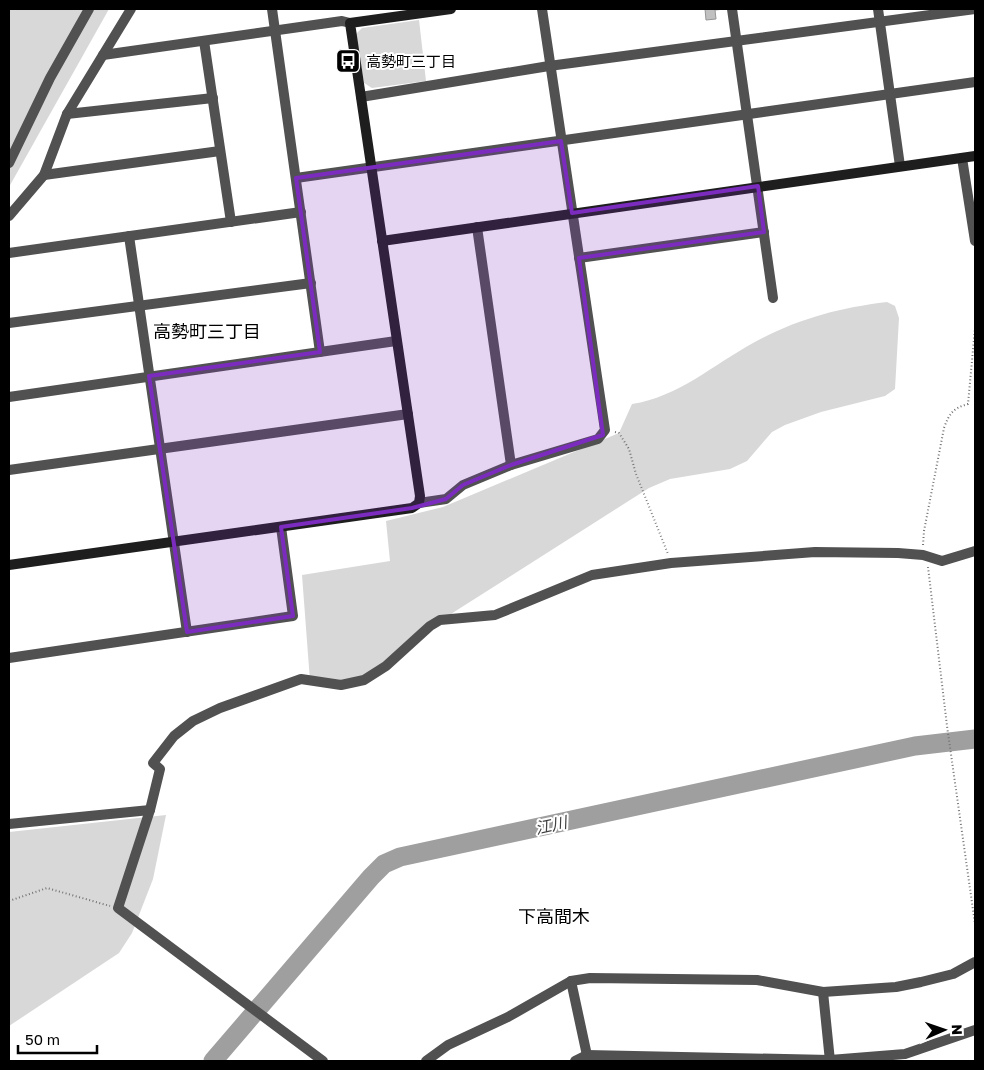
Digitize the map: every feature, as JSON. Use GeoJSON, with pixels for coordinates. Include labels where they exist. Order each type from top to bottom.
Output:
{"type":"FeatureCollection","features":[{"type":"Feature","properties":{"kind":"street"},"geometry":{"type":"LineString","coordinates":[[9,163],[50,78],[89,9]]}},
{"type":"Feature","properties":{"kind":"street"},"geometry":{"type":"LineString","coordinates":[[9,216],[44,176],[67,114],[131,9]]}},
{"type":"Feature","properties":{"kind":"street"},"geometry":{"type":"LineString","coordinates":[[272,9],[320,352]]}},
{"type":"Feature","properties":{"kind":"street"},"geometry":{"type":"LineString","coordinates":[[103,55],[342,22],[350,23],[419,11],[451,9]]}},
{"type":"Feature","properties":{"kind":"street"},"geometry":{"type":"LineString","coordinates":[[9,565],[174,540],[412,508],[419,503],[446,498],[463,485],[511,465],[598,439],[606,430],[560,141],[542,9]]}},
{"type":"Feature","properties":{"kind":"street"},"geometry":{"type":"LineString","coordinates":[[732,9],[774,298]]}},
{"type":"Feature","properties":{"kind":"street"},"geometry":{"type":"LineString","coordinates":[[878,9],[900,166]]}},
{"type":"Feature","properties":{"kind":"street"},"geometry":{"type":"LineString","coordinates":[[360,97],[549,66],[737,43],[975,9]]}},
{"type":"Feature","properties":{"kind":"street"},"geometry":{"type":"LineString","coordinates":[[350,23],[408,414],[419,503]]}},
{"type":"Feature","properties":{"kind":"street"},"geometry":{"type":"LineString","coordinates":[[204,41],[231,222]]}},
{"type":"Feature","properties":{"kind":"street"},"geometry":{"type":"LineString","coordinates":[[296,178],[975,82]]}},
{"type":"Feature","properties":{"kind":"street"},"geometry":{"type":"LineString","coordinates":[[67,114],[213,98]]}},
{"type":"Feature","properties":{"kind":"street"},"geometry":{"type":"LineString","coordinates":[[44,176],[220,151]]}},
{"type":"Feature","properties":{"kind":"street"},"geometry":{"type":"LineString","coordinates":[[382,241],[975,156]]}},
{"type":"Feature","properties":{"kind":"street"},"geometry":{"type":"LineString","coordinates":[[962,158],[975,241]]}},
{"type":"Feature","properties":{"kind":"street"},"geometry":{"type":"LineString","coordinates":[[9,253],[300,212]]}},
{"type":"Feature","properties":{"kind":"street"},"geometry":{"type":"LineString","coordinates":[[477,227],[511,465]]}},
{"type":"Feature","properties":{"kind":"street"},"geometry":{"type":"LineString","coordinates":[[579,258],[764,232]]}},
{"type":"Feature","properties":{"kind":"street"},"geometry":{"type":"LineString","coordinates":[[129,236],[187,632]]}},
{"type":"Feature","properties":{"kind":"street"},"geometry":{"type":"LineString","coordinates":[[9,323],[311,284]]}},
{"type":"Feature","properties":{"kind":"street"},"geometry":{"type":"LineString","coordinates":[[9,397],[396,341]]}},
{"type":"Feature","properties":{"kind":"street"},"geometry":{"type":"LineString","coordinates":[[9,470],[408,414]]}},
{"type":"Feature","properties":{"kind":"street"},"geometry":{"type":"LineString","coordinates":[[9,658],[293,616],[281,527]]}},
{"type":"Feature","properties":{"kind":"street"},"geometry":{"type":"LineString","coordinates":[[322,1061],[118,908],[150,810],[160,768],[153,763],[162,748],[193,721],[220,708],[301,679],[341,686],[364,680],[386,666],[430,626],[440,620],[495,615],[592,574],[671,563],[814,552],[925,556],[942,561],[975,551]]}},
{"type":"Feature","properties":{"kind":"street"},"geometry":{"type":"LineString","coordinates":[[9,824],[150,810]]}},
{"type":"Feature","properties":{"kind":"street"},"geometry":{"type":"LineString","coordinates":[[426,1061],[448,1045],[508,1017],[571,981],[590,978],[757,980],[823,992],[896,987],[953,974],[975,962]]}},
{"type":"Feature","properties":{"kind":"street"},"geometry":{"type":"LineString","coordinates":[[571,981],[588,1058]]}},
{"type":"Feature","properties":{"kind":"street"},"geometry":{"type":"LineString","coordinates":[[823,992],[830,1060]]}},
{"type":"Feature","properties":{"kind":"street"},"geometry":{"type":"LineString","coordinates":[[575,1061],[588,1058],[830,1060],[906,1058],[975,1030]]}},
{"type":"Feature","properties":{"kind":"path"},"geometry":{"type":"LineString","coordinates":[[975,328],[968,404],[956,407],[949,415],[944,428],[924,531],[925,556],[975,924]]}},
{"type":"Feature","properties":{"kind":"path"},"geometry":{"type":"LineString","coordinates":[[606,430],[619,433],[625,440],[671,563]]}},
{"type":"Feature","properties":{"kind":"path"},"geometry":{"type":"LineString","coordinates":[[9,901],[47,888],[118,908]]}},
{"type":"Feature","properties":{"kind":"highlighted area"},"geometry":{"type":"Polygon","coordinates":[[[561,141],[572,213],[758,186],[764,232],[579,258],[603,435],[511,465],[463,485],[446,499],[412,508],[281,527],[293,616],[187,632],[149,376],[320,352],[296,178],[561,141]]]}},
{"type":"Feature","properties":{"kind":"shaded area"},"geometry":{"type":"Polygon","coordinates":[[[9,9],[109,9],[9,187],[9,9]]]}},
{"type":"Feature","properties":{"kind":"shaded area"},"geometry":{"type":"Polygon","coordinates":[[[419,20],[426,81],[372,88],[364,83],[356,34],[362,28],[419,20]]]}},
{"type":"Feature","properties":{"kind":"shaded area"},"geometry":{"type":"Polygon","coordinates":[[[887,302],[895,306],[899,318],[895,389],[885,396],[821,412],[785,425],[772,432],[747,461],[730,469],[670,479],[649,488],[454,612],[364,680],[310,681],[302,575],[390,561],[386,521],[443,507],[619,433],[632,404],[665,395],[753,343],[786,327],[835,311],[887,302]]]}},
{"type":"Feature","properties":{"kind":"shaded area"},"geometry":{"type":"Polygon","coordinates":[[[166,815],[153,879],[132,933],[119,953],[9,1026],[9,832],[166,815]]]}},
{"type":"Feature","properties":{"kind":"building"},"geometry":{"type":"Polygon","coordinates":[[[705,9],[725,9],[715,10],[716,19],[706,20],[705,9]]]}},
{"type":"Feature","properties":{"kind":"waterway","name":"江川"},"geometry":{"type":"LineString","coordinates":[[213,1061],[371,877],[384,864],[400,857],[915,746],[975,739]]}},
{"type":"Feature","properties":{"kind":"place","name":"高勢町三丁目"},"geometry":{"type":"Point","coordinates":[348,61]}},
{"type":"Feature","properties":{"kind":"district","name":"高勢町三丁目"},"geometry":{"type":"Point","coordinates":[207,331]}},
{"type":"Feature","properties":{"kind":"district","name":"下高間木"},"geometry":{"type":"Point","coordinates":[554,916]}}]}
